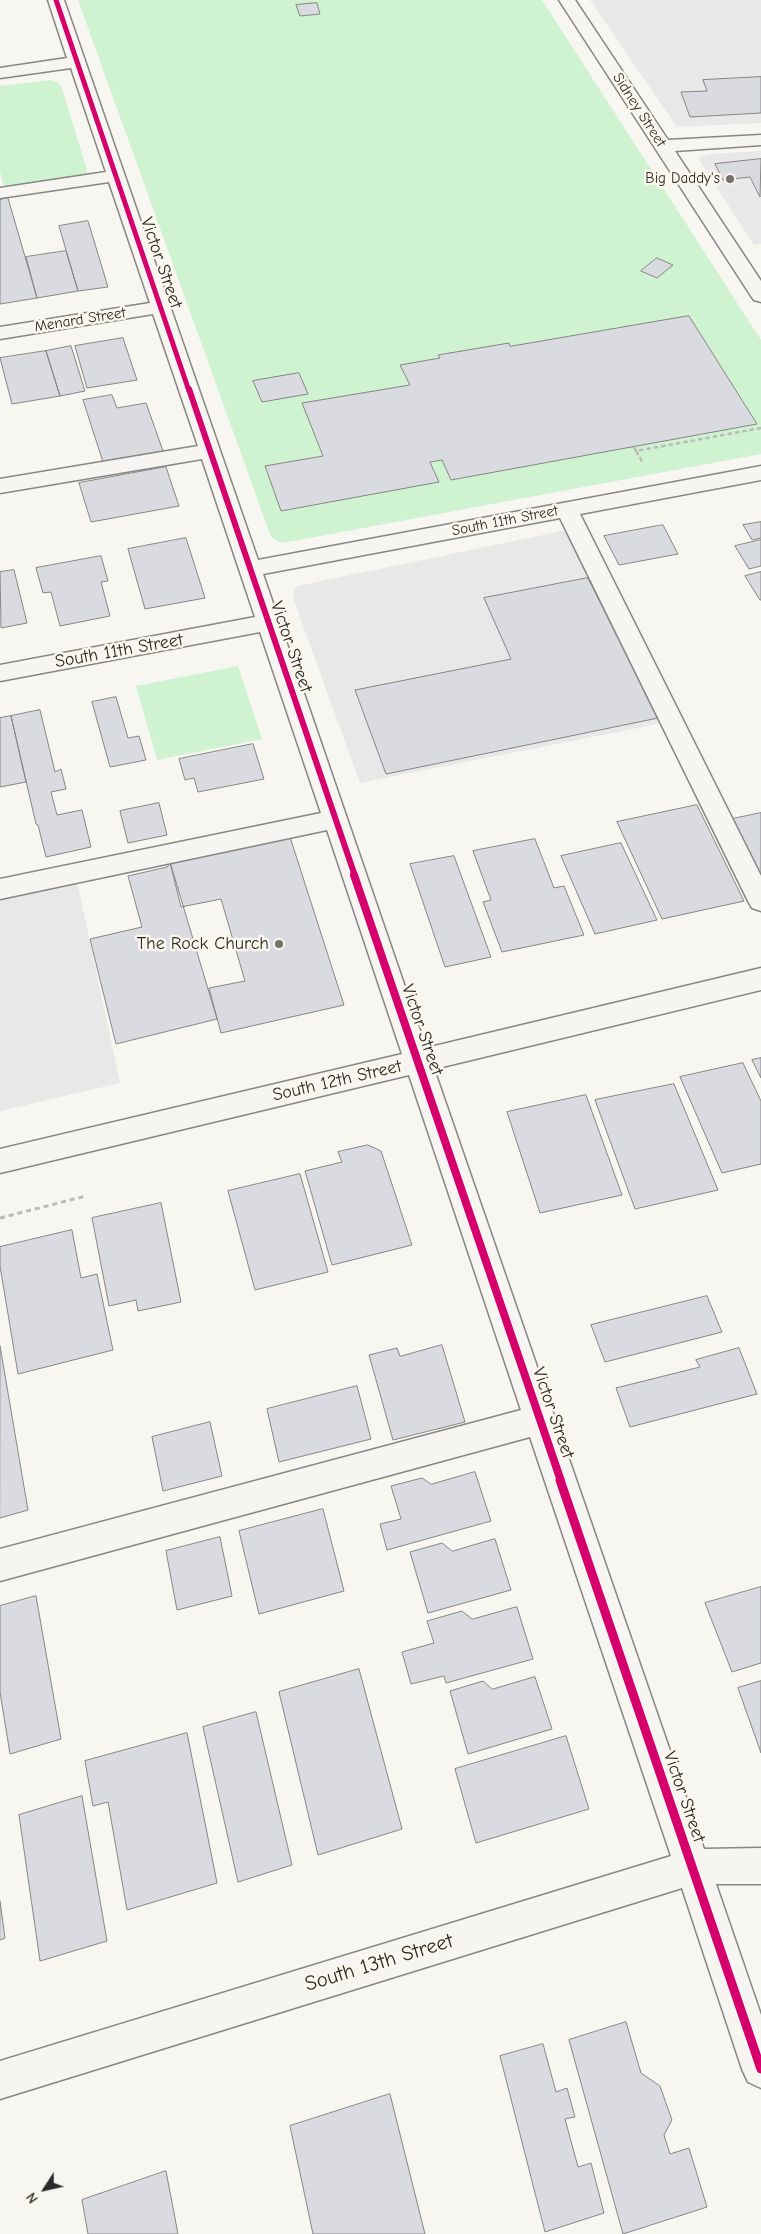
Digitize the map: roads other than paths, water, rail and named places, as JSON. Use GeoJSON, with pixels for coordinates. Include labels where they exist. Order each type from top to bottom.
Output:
{"type":"FeatureCollection","features":[{"type":"Feature","properties":{"kind":"street","name":"Victor Street"},"geometry":{"type":"LineString","coordinates":[[56,0],[416,1063],[761,2070]]}},
{"type":"Feature","properties":{"kind":"street","name":"Sidney Street"},"geometry":{"type":"LineString","coordinates":[[567,0],[761,296]]}},
{"type":"Feature","properties":{"kind":"street"},"geometry":{"type":"LineString","coordinates":[[0,73],[77,62]]}},
{"type":"Feature","properties":{"kind":"street"},"geometry":{"type":"LineString","coordinates":[[663,146],[761,140]]}},
{"type":"Feature","properties":{"kind":"street"},"geometry":{"type":"LineString","coordinates":[[0,193],[116,176]]}},
{"type":"Feature","properties":{"kind":"street","name":"Menard Street"},"geometry":{"type":"LineString","coordinates":[[0,333],[160,307]]}},
{"type":"Feature","properties":{"kind":"street"},"geometry":{"type":"LineString","coordinates":[[0,486],[209,451]]}},
{"type":"Feature","properties":{"kind":"street","name":"South 11th Street"},"geometry":{"type":"LineString","coordinates":[[250,569],[761,473]]}},
{"type":"Feature","properties":{"kind":"street"},"geometry":{"type":"LineString","coordinates":[[567,510],[761,901]]}},
{"type":"Feature","properties":{"kind":"street","name":"South 11th Street"},"geometry":{"type":"LineString","coordinates":[[0,673],[268,623]]}},
{"type":"Feature","properties":{"kind":"street"},"geometry":{"type":"LineString","coordinates":[[0,888],[334,820]]}},
{"type":"Feature","properties":{"kind":"street","name":"South 12th Street"},"geometry":{"type":"LineString","coordinates":[[0,1161],[761,979]]}},
{"type":"Feature","properties":{"kind":"street"},"geometry":{"type":"LineString","coordinates":[[0,1564],[539,1420]]}},
{"type":"Feature","properties":{"kind":"street","name":"South 13th Street"},"geometry":{"type":"LineString","coordinates":[[0,2080],[692,1867],[761,1866]]}},
{"type":"Feature","properties":{"kind":"place","name":"Big Daddy's"},"geometry":{"type":"Point","coordinates":[730,179]}},
{"type":"Feature","properties":{"kind":"place","name":"The Rock Church"},"geometry":{"type":"Point","coordinates":[279,944]}}]}
